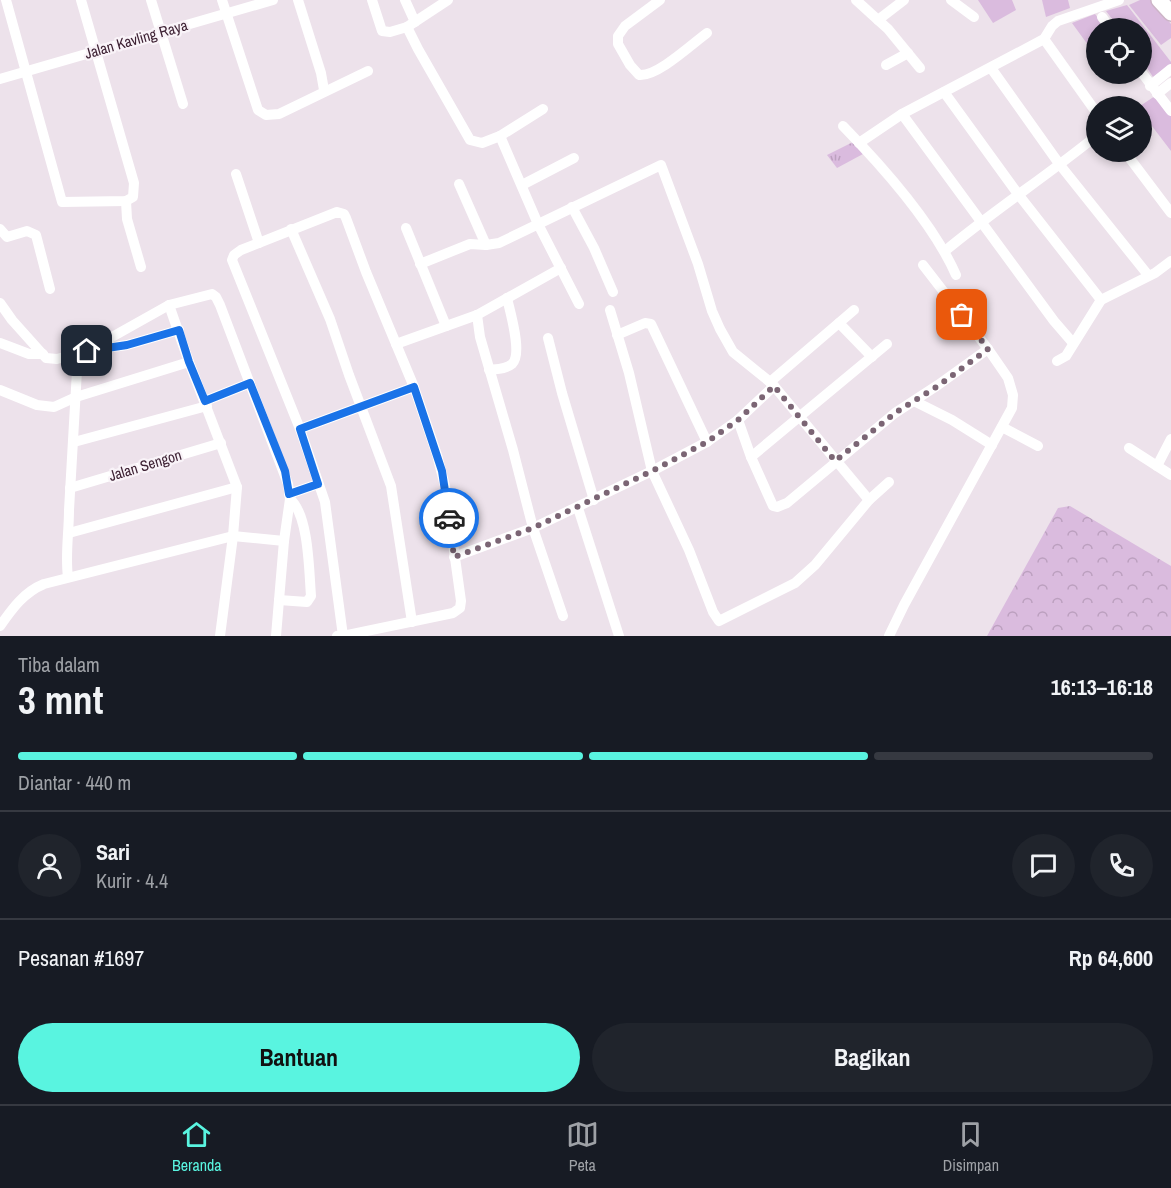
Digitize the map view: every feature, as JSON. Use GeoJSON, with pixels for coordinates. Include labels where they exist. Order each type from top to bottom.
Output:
{"type":"FeatureCollection","features":[{"type":"Feature","properties":{"kind":"street"},"geometry":{"type":"LineString","coordinates":[[6,0],[62,202],[126,201],[133,197],[134,183],[81,0]]}},
{"type":"Feature","properties":{"kind":"street"},"geometry":{"type":"LineString","coordinates":[[151,0],[183,104]]}},
{"type":"Feature","properties":{"kind":"street"},"geometry":{"type":"LineString","coordinates":[[222,0],[258,110],[266,116],[279,114],[324,90],[368,71]]}},
{"type":"Feature","properties":{"kind":"street","name":"Jalan Kavling Raya"},"geometry":{"type":"LineString","coordinates":[[0,79],[273,0]]}},
{"type":"Feature","properties":{"kind":"street"},"geometry":{"type":"LineString","coordinates":[[298,0],[321,73],[324,90]]}},
{"type":"Feature","properties":{"kind":"street"},"geometry":{"type":"LineString","coordinates":[[372,0],[382,31],[390,32],[411,25],[448,0]]}},
{"type":"Feature","properties":{"kind":"street"},"geometry":{"type":"LineString","coordinates":[[405,0],[411,25],[428,67],[470,140],[482,143],[500,136],[543,109]]}},
{"type":"Feature","properties":{"kind":"street"},"geometry":{"type":"LineString","coordinates":[[660,0],[625,26],[618,36],[618,44],[630,65],[639,75],[644,76],[656,71],[707,33]]}},
{"type":"Feature","properties":{"kind":"street"},"geometry":{"type":"LineString","coordinates":[[856,0],[888,29],[920,68]]}},
{"type":"Feature","properties":{"kind":"street"},"geometry":{"type":"LineString","coordinates":[[878,20],[904,0]]}},
{"type":"Feature","properties":{"kind":"street"},"geometry":{"type":"LineString","coordinates":[[951,0],[974,17]]}},
{"type":"Feature","properties":{"kind":"street"},"geometry":{"type":"LineString","coordinates":[[859,143],[902,114],[1044,39],[1058,21],[1119,0]]}},
{"type":"Feature","properties":{"kind":"street"},"geometry":{"type":"LineString","coordinates":[[1160,0],[1171,13]]}},
{"type":"Feature","properties":{"kind":"street"},"geometry":{"type":"LineString","coordinates":[[1044,39],[1086,98]]}},
{"type":"Feature","properties":{"kind":"street"},"geometry":{"type":"LineString","coordinates":[[886,65],[908,53]]}},
{"type":"Feature","properties":{"kind":"street"},"geometry":{"type":"LineString","coordinates":[[991,68],[1060,165],[1148,275]]}},
{"type":"Feature","properties":{"kind":"street"},"geometry":{"type":"LineString","coordinates":[[1154,90],[1171,69]]}},
{"type":"Feature","properties":{"kind":"street"},"geometry":{"type":"LineString","coordinates":[[1154,90],[1171,83]]}},
{"type":"Feature","properties":{"kind":"street"},"geometry":{"type":"LineString","coordinates":[[1150,84],[1171,111]]}},
{"type":"Feature","properties":{"kind":"street"},"geometry":{"type":"LineString","coordinates":[[944,92],[1018,194],[1101,300]]}},
{"type":"Feature","properties":{"kind":"street"},"geometry":{"type":"LineString","coordinates":[[902,114],[1054,321],[1073,343]]}},
{"type":"Feature","properties":{"kind":"street"},"geometry":{"type":"LineString","coordinates":[[843,126],[895,185],[945,251],[956,275]]}},
{"type":"Feature","properties":{"kind":"street"},"geometry":{"type":"LineString","coordinates":[[500,136],[538,224],[579,304]]}},
{"type":"Feature","properties":{"kind":"street"},"geometry":{"type":"LineString","coordinates":[[945,251],[982,220],[1086,144]]}},
{"type":"Feature","properties":{"kind":"street"},"geometry":{"type":"LineString","coordinates":[[522,185],[574,158]]}},
{"type":"Feature","properties":{"kind":"street"},"geometry":{"type":"LineString","coordinates":[[1133,162],[1171,213]]}},
{"type":"Feature","properties":{"kind":"street"},"geometry":{"type":"LineString","coordinates":[[420,264],[470,244],[493,245],[661,165],[664,167],[716,320],[733,352],[772,384],[869,500]]}},
{"type":"Feature","properties":{"kind":"street"},"geometry":{"type":"LineString","coordinates":[[236,174],[259,243]]}},
{"type":"Feature","properties":{"kind":"street"},"geometry":{"type":"LineString","coordinates":[[459,184],[486,246]]}},
{"type":"Feature","properties":{"kind":"street"},"geometry":{"type":"LineString","coordinates":[[126,201],[128,219],[141,267]]}},
{"type":"Feature","properties":{"kind":"street"},"geometry":{"type":"LineString","coordinates":[[572,207],[594,248],[613,292]]}},
{"type":"Feature","properties":{"kind":"street"},"geometry":{"type":"LineString","coordinates":[[337,636],[343,636],[453,613],[460,608],[461,601],[442,471],[414,387],[344,214],[337,212],[236,253],[232,260],[300,429],[324,502],[343,636]]}},
{"type":"Feature","properties":{"kind":"street"},"geometry":{"type":"LineString","coordinates":[[406,228],[446,326]]}},
{"type":"Feature","properties":{"kind":"street"},"geometry":{"type":"LineString","coordinates":[[0,229],[7,237],[27,231],[36,235],[51,289]]}},
{"type":"Feature","properties":{"kind":"street"},"geometry":{"type":"LineString","coordinates":[[291,229],[330,319],[392,492],[412,622]]}},
{"type":"Feature","properties":{"kind":"street"},"geometry":{"type":"LineString","coordinates":[[1057,361],[1066,356],[1101,300],[1171,261]]}},
{"type":"Feature","properties":{"kind":"street"},"geometry":{"type":"LineString","coordinates":[[890,636],[904,605],[1012,408],[1013,395],[1008,378],[923,265]]}},
{"type":"Feature","properties":{"kind":"street"},"geometry":{"type":"LineString","coordinates":[[396,344],[477,315],[561,268]]}},
{"type":"Feature","properties":{"kind":"street"},"geometry":{"type":"LineString","coordinates":[[82,352],[169,305],[208,294],[216,297],[285,471],[289,496],[276,636]]}},
{"type":"Feature","properties":{"kind":"street"},"geometry":{"type":"LineString","coordinates":[[489,369],[506,368],[515,362],[517,347],[507,298]]}},
{"type":"Feature","properties":{"kind":"street"},"geometry":{"type":"LineString","coordinates":[[0,303],[43,354],[51,359],[127,345],[179,330]]}},
{"type":"Feature","properties":{"kind":"street"},"geometry":{"type":"LineString","coordinates":[[169,305],[237,487],[220,636]]}},
{"type":"Feature","properties":{"kind":"street"},"geometry":{"type":"LineString","coordinates":[[610,310],[629,373],[652,471],[689,550],[713,612],[719,621],[795,583],[815,565],[869,500],[889,482]]}},
{"type":"Feature","properties":{"kind":"street"},"geometry":{"type":"LineString","coordinates":[[454,557],[533,528],[578,508],[707,442],[738,420],[772,384],[854,310]]}},
{"type":"Feature","properties":{"kind":"street"},"geometry":{"type":"LineString","coordinates":[[477,315],[489,369],[533,528],[563,616]]}},
{"type":"Feature","properties":{"kind":"street"},"geometry":{"type":"LineString","coordinates":[[617,335],[645,322],[651,324],[707,442]]}},
{"type":"Feature","properties":{"kind":"street"},"geometry":{"type":"LineString","coordinates":[[839,323],[872,357]]}},
{"type":"Feature","properties":{"kind":"street"},"geometry":{"type":"LineString","coordinates":[[548,338],[594,500]]}},
{"type":"Feature","properties":{"kind":"street"},"geometry":{"type":"LineString","coordinates":[[0,343],[29,354],[43,354]]}},
{"type":"Feature","properties":{"kind":"street"},"geometry":{"type":"LineString","coordinates":[[751,457],[887,344]]}},
{"type":"Feature","properties":{"kind":"street"},"geometry":{"type":"LineString","coordinates":[[738,420],[751,457],[773,506],[777,507],[787,503],[895,413],[988,349]]}},
{"type":"Feature","properties":{"kind":"street"},"geometry":{"type":"LineString","coordinates":[[68,577],[66,562],[70,488],[76,398],[82,352]]}},
{"type":"Feature","properties":{"kind":"street"},"geometry":{"type":"LineString","coordinates":[[0,390],[44,407],[54,406],[189,362]]}},
{"type":"Feature","properties":{"kind":"street"},"geometry":{"type":"LineString","coordinates":[[74,442],[206,404],[250,383]]}},
{"type":"Feature","properties":{"kind":"street"},"geometry":{"type":"LineString","coordinates":[[300,429],[414,387]]}},
{"type":"Feature","properties":{"kind":"street"},"geometry":{"type":"LineString","coordinates":[[914,401],[952,420],[992,445]]}},
{"type":"Feature","properties":{"kind":"street"},"geometry":{"type":"LineString","coordinates":[[1002,427],[1038,446]]}},
{"type":"Feature","properties":{"kind":"street"},"geometry":{"type":"LineString","coordinates":[[1157,466],[1171,439]]}},
{"type":"Feature","properties":{"kind":"street","name":"Jalan Sengon"},"geometry":{"type":"LineString","coordinates":[[70,488],[221,443]]}},
{"type":"Feature","properties":{"kind":"street"},"geometry":{"type":"LineString","coordinates":[[1129,448],[1171,475]]}},
{"type":"Feature","properties":{"kind":"street"},"geometry":{"type":"LineString","coordinates":[[289,496],[318,484]]}},
{"type":"Feature","properties":{"kind":"street"},"geometry":{"type":"LineString","coordinates":[[69,533],[237,487]]}},
{"type":"Feature","properties":{"kind":"street"},"geometry":{"type":"LineString","coordinates":[[279,600],[307,602],[311,596],[306,538],[297,507],[289,496]]}},
{"type":"Feature","properties":{"kind":"street"},"geometry":{"type":"LineString","coordinates":[[578,508],[619,636]]}},
{"type":"Feature","properties":{"kind":"street"},"geometry":{"type":"LineString","coordinates":[[0,626],[10,611],[33,588],[68,577],[233,536],[284,542]]}},
{"type":"Feature","properties":{"kind":"green space"},"geometry":{"type":"Polygon","coordinates":[[[978,0],[1012,0],[1016,10],[993,23],[978,0]]]}},
{"type":"Feature","properties":{"kind":"green space"},"geometry":{"type":"Polygon","coordinates":[[[1042,0],[1068,0],[1070,8],[1046,17],[1042,0]]]}},
{"type":"Feature","properties":{"kind":"green space"},"geometry":{"type":"Polygon","coordinates":[[[1140,0],[1151,0],[1171,24],[1171,38],[1161,45],[1152,34],[1152,18],[1139,18],[1129,5],[1140,0]]]}},
{"type":"Feature","properties":{"kind":"green space"},"geometry":{"type":"Polygon","coordinates":[[[1127,5],[1137,18],[1111,18],[1106,11],[1127,5]]]}},
{"type":"Feature","properties":{"kind":"green space"},"geometry":{"type":"Polygon","coordinates":[[[1095,14],[1098,18],[1086,18],[1086,42],[1072,23],[1095,14]]]}},
{"type":"Feature","properties":{"kind":"green space"},"geometry":{"type":"Polygon","coordinates":[[[1152,37],[1171,62],[1171,65],[1153,77],[1152,37]]]}},
{"type":"Feature","properties":{"kind":"green space"},"geometry":{"type":"Polygon","coordinates":[[[1155,96],[1171,116],[1171,151],[1152,126],[1152,98],[1155,96]]]}},
{"type":"Feature","properties":{"kind":"green space"},"geometry":{"type":"Polygon","coordinates":[[[855,141],[863,154],[837,168],[827,155],[855,141]]]}},
{"type":"Feature","properties":{"kind":"green space"},"geometry":{"type":"Polygon","coordinates":[[[1070,506],[1171,566],[1171,636],[987,636],[1058,508],[1070,506]]]}},
{"type":"Feature","properties":{"kind":"way so far"},"geometry":{"type":"LineString","coordinates":[[449,518],[454,557],[533,528],[578,508],[707,442],[738,420],[774,386],[835,461],[895,413],[938,386],[988,349],[962,315]]}},
{"type":"Feature","properties":{"kind":"route"},"geometry":{"type":"LineString","coordinates":[[87,351],[127,345],[179,330],[205,401],[250,383],[285,471],[289,494],[318,484],[300,429],[414,387],[442,471],[449,518]]}}]}
